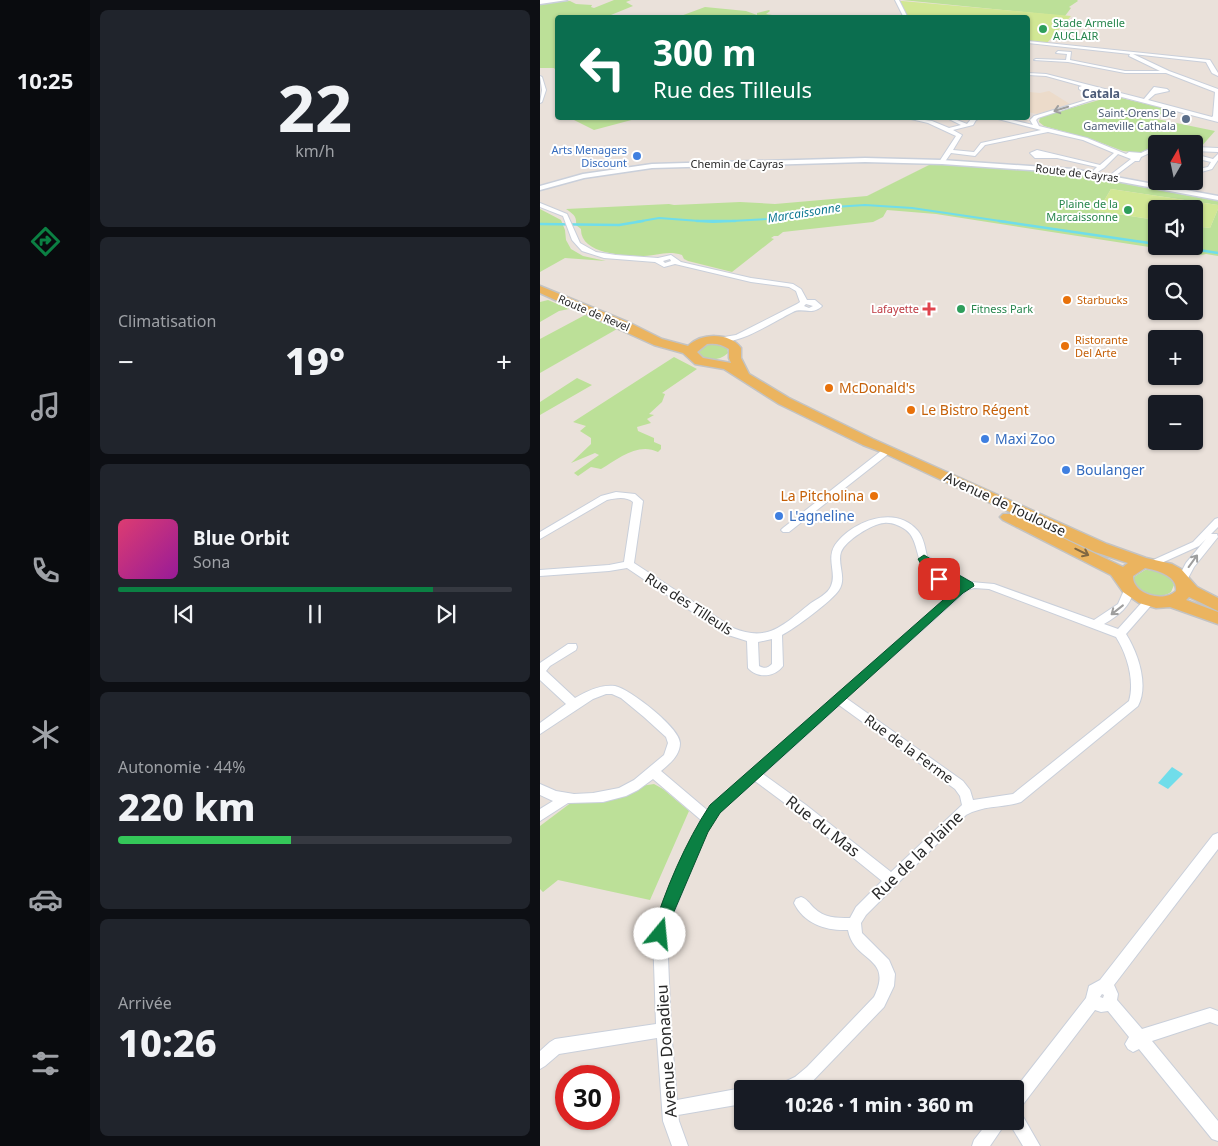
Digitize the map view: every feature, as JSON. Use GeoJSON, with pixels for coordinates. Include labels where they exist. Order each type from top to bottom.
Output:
{"type":"FeatureCollection","features":[{"type":"Feature","properties":{"kind":"main road"},"geometry":{"type":"LineString","coordinates":[[540,2],[564,0]]}},
{"type":"Feature","properties":{"kind":"main road","name":"Route de Revel"},"geometry":{"type":"LineString","coordinates":[[540,289],[664,344],[685,350],[696,360],[714,363]]}},
{"type":"Feature","properties":{"kind":"main road","name":"Route de Revel"},"geometry":{"type":"LineString","coordinates":[[648,337],[668,341],[700,342],[721,340]]}},
{"type":"Feature","properties":{"kind":"main road"},"geometry":{"type":"LineString","coordinates":[[721,340],[730,343],[744,376]]}},
{"type":"Feature","properties":{"kind":"main road"},"geometry":{"type":"LineString","coordinates":[[690,353],[693,347],[700,342]]}},
{"type":"Feature","properties":{"kind":"main road"},"geometry":{"type":"LineString","coordinates":[[714,363],[724,360],[735,351]]}},
{"type":"Feature","properties":{"kind":"main road","name":"Avenue de Toulouse"},"geometry":{"type":"LineString","coordinates":[[714,363],[728,366],[770,394],[868,442],[1101,548],[1122,557],[1149,563]]}},
{"type":"Feature","properties":{"kind":"main road","name":"Avenue de Toulouse"},"geometry":{"type":"LineString","coordinates":[[868,442],[884,453],[958,493],[1106,564],[1117,571],[1126,584]]}},
{"type":"Feature","properties":{"kind":"main road"},"geometry":{"type":"LineString","coordinates":[[1218,604],[1191,591],[1174,571],[1149,563],[1130,568],[1126,584],[1137,597],[1149,602],[1171,601],[1218,618]]}},
{"type":"Feature","properties":{"kind":"main road"},"geometry":{"type":"LineString","coordinates":[[1171,601],[1179,597],[1183,592],[1183,582]]}},
{"type":"Feature","properties":{"kind":"street"},"geometry":{"type":"LineString","coordinates":[[897,0],[904,15]]}},
{"type":"Feature","properties":{"kind":"street"},"geometry":{"type":"LineString","coordinates":[[1030,42],[1208,61],[1218,75]]}},
{"type":"Feature","properties":{"kind":"street"},"geometry":{"type":"LineString","coordinates":[[1044,43],[1068,58],[1125,72],[1166,72]]}},
{"type":"Feature","properties":{"kind":"street"},"geometry":{"type":"LineString","coordinates":[[1030,74],[1046,75],[1216,119],[1218,90],[1166,72],[1123,51]]}},
{"type":"Feature","properties":{"kind":"street"},"geometry":{"type":"LineString","coordinates":[[1036,60],[1068,58]]}},
{"type":"Feature","properties":{"kind":"street"},"geometry":{"type":"LineString","coordinates":[[1212,69],[1218,70]]}},
{"type":"Feature","properties":{"kind":"street"},"geometry":{"type":"LineString","coordinates":[[540,77],[544,90],[540,102]]}},
{"type":"Feature","properties":{"kind":"street"},"geometry":{"type":"LineString","coordinates":[[1087,86],[1081,89],[1097,98]]}},
{"type":"Feature","properties":{"kind":"street"},"geometry":{"type":"LineString","coordinates":[[1145,101],[1153,93]]}},
{"type":"Feature","properties":{"kind":"street"},"geometry":{"type":"LineString","coordinates":[[1030,118],[1115,94]]}},
{"type":"Feature","properties":{"kind":"street"},"geometry":{"type":"LineString","coordinates":[[1036,117],[1033,120],[1037,127]]}},
{"type":"Feature","properties":{"kind":"street"},"geometry":{"type":"LineString","coordinates":[[919,120],[949,130],[960,136],[950,151],[938,162]]}},
{"type":"Feature","properties":{"kind":"street"},"geometry":{"type":"LineString","coordinates":[[956,120],[966,125]]}},
{"type":"Feature","properties":{"kind":"street"},"geometry":{"type":"LineString","coordinates":[[949,130],[971,124],[976,120]]}},
{"type":"Feature","properties":{"kind":"street"},"geometry":{"type":"LineString","coordinates":[[1010,120],[1086,139],[1118,152],[1138,157]]}},
{"type":"Feature","properties":{"kind":"street"},"geometry":{"type":"LineString","coordinates":[[1015,121],[1020,120]]}},
{"type":"Feature","properties":{"kind":"street"},"geometry":{"type":"LineString","coordinates":[[975,154],[983,144],[1049,130]]}},
{"type":"Feature","properties":{"kind":"street"},"geometry":{"type":"LineString","coordinates":[[989,148],[994,142]]}},
{"type":"Feature","properties":{"kind":"street"},"geometry":{"type":"LineString","coordinates":[[1203,149],[1218,150]]}},
{"type":"Feature","properties":{"kind":"street"},"geometry":{"type":"LineString","coordinates":[[950,151],[983,155]]}},
{"type":"Feature","properties":{"kind":"street"},"geometry":{"type":"LineString","coordinates":[[1093,174],[1118,152]]}},
{"type":"Feature","properties":{"kind":"street"},"geometry":{"type":"LineString","coordinates":[[1111,177],[1148,152]]}},
{"type":"Feature","properties":{"kind":"street"},"geometry":{"type":"LineString","coordinates":[[1057,156],[1102,167]]}},
{"type":"Feature","properties":{"kind":"street"},"geometry":{"type":"LineString","coordinates":[[1203,157],[1216,158],[1210,168],[1203,170]]}},
{"type":"Feature","properties":{"kind":"street","name":"Chemin de Cayras"},"geometry":{"type":"LineString","coordinates":[[541,188],[583,176],[663,165],[773,164],[839,160],[938,162]]}},
{"type":"Feature","properties":{"kind":"street","name":"Route de Cayras"},"geometry":{"type":"LineString","coordinates":[[938,162],[1050,169],[1093,174],[1218,198]]}},
{"type":"Feature","properties":{"kind":"street"},"geometry":{"type":"LineString","coordinates":[[540,205],[565,215],[579,246],[596,254],[658,260],[671,257],[675,259],[675,262],[751,280],[791,285],[799,290],[803,306]]}},
{"type":"Feature","properties":{"kind":"street"},"geometry":{"type":"LineString","coordinates":[[721,340],[738,337],[803,306]]}},
{"type":"Feature","properties":{"kind":"street"},"geometry":{"type":"LineString","coordinates":[[735,351],[742,339],[803,306]]}},
{"type":"Feature","properties":{"kind":"street"},"geometry":{"type":"LineString","coordinates":[[786,530],[884,453]]}},
{"type":"Feature","properties":{"kind":"street"},"geometry":{"type":"LineString","coordinates":[[540,536],[610,496],[622,494],[632,496],[638,501],[628,564],[609,568],[540,572]]}},
{"type":"Feature","properties":{"kind":"street"},"geometry":{"type":"LineString","coordinates":[[752,638],[754,668],[762,672],[772,672],[778,666],[777,635],[832,592],[837,582],[836,552],[844,542],[874,521],[889,519],[915,533],[918,537],[924,559],[932,574],[964,588],[990,586],[1120,634],[1149,602]]}},
{"type":"Feature","properties":{"kind":"street"},"geometry":{"type":"LineString","coordinates":[[1149,563],[1196,544],[1218,521]]}},
{"type":"Feature","properties":{"kind":"street"},"geometry":{"type":"LineString","coordinates":[[1183,582],[1190,566],[1218,532]]}},
{"type":"Feature","properties":{"kind":"street","name":"Rue des Tilleuls"},"geometry":{"type":"LineString","coordinates":[[628,564],[736,635],[752,638],[777,635]]}},
{"type":"Feature","properties":{"kind":"street"},"geometry":{"type":"LineString","coordinates":[[1096,624],[1120,609],[1128,597],[1126,584]]}},
{"type":"Feature","properties":{"kind":"street","name":"Avenue Donadieu"},"geometry":{"type":"LineString","coordinates":[[680,1146],[671,1121],[664,1030],[660,934],[666,914],[708,818],[722,802],[964,588]]}},
{"type":"Feature","properties":{"kind":"street","name":"Rue de la Plaine"},"geometry":{"type":"LineString","coordinates":[[854,924],[861,911],[968,806],[1008,801],[1017,798],[1134,703],[1138,690],[1128,645],[1120,634]]}},
{"type":"Feature","properties":{"kind":"street"},"geometry":{"type":"LineString","coordinates":[[572,647],[546,663],[540,671],[575,705]]}},
{"type":"Feature","properties":{"kind":"street"},"geometry":{"type":"LineString","coordinates":[[540,729],[575,705],[600,691],[607,690],[620,692],[669,732],[674,740],[672,752],[652,771],[630,789],[614,796],[556,797],[540,788]]}},
{"type":"Feature","properties":{"kind":"street","name":"Rue de la Ferme"},"geometry":{"type":"LineString","coordinates":[[839,698],[959,785],[966,794],[968,806]]}},
{"type":"Feature","properties":{"kind":"street"},"geometry":{"type":"LineString","coordinates":[[652,771],[708,818]]}},
{"type":"Feature","properties":{"kind":"street","name":"Rue du Mas"},"geometry":{"type":"LineString","coordinates":[[754,774],[802,809],[891,880]]}},
{"type":"Feature","properties":{"kind":"street"},"geometry":{"type":"LineString","coordinates":[[540,816],[566,798]]}},
{"type":"Feature","properties":{"kind":"street"},"geometry":{"type":"LineString","coordinates":[[1024,1089],[1218,840]]}},
{"type":"Feature","properties":{"kind":"street"},"geometry":{"type":"LineString","coordinates":[[801,903],[809,913],[821,921],[833,925],[854,924],[861,941],[886,966],[888,974],[885,993],[879,1002],[803,1080]]}},
{"type":"Feature","properties":{"kind":"street"},"geometry":{"type":"LineString","coordinates":[[1099,993],[1104,1005],[1110,1002],[1137,1040],[1218,1134]]}},
{"type":"Feature","properties":{"kind":"street"},"geometry":{"type":"LineString","coordinates":[[1137,1040],[1210,1015],[1218,1018]]}},
{"type":"Feature","properties":{"kind":"street"},"geometry":{"type":"LineString","coordinates":[[540,1061],[555,1047],[664,1030]]}},
{"type":"Feature","properties":{"kind":"street"},"geometry":{"type":"LineString","coordinates":[[670,1109],[734,1097]]}},
{"type":"Feature","properties":{"kind":"street"},"geometry":{"type":"LineString","coordinates":[[980,1146],[992,1130]]}},
{"type":"Feature","properties":{"kind":"street"},"geometry":{"type":"LineString","coordinates":[[1022,1130],[1032,1146]]}},
{"type":"Feature","properties":{"kind":"shaded area"},"geometry":{"type":"Polygon","coordinates":[[[1049,91],[1070,104],[1037,114],[1030,112],[1030,92],[1049,91]]]}},
{"type":"Feature","properties":{"kind":"green space"},"geometry":{"type":"Polygon","coordinates":[[[614,0],[631,0],[626,2],[633,6],[611,15],[555,15],[555,69],[540,68],[540,3],[570,1],[576,4],[592,5],[591,7],[594,8],[614,0]]]}},
{"type":"Feature","properties":{"kind":"green space"},"geometry":{"type":"Polygon","coordinates":[[[902,0],[1078,1],[1069,7],[1071,8],[1065,16],[902,0]]]}},
{"type":"Feature","properties":{"kind":"green space","name":"Stade Armelle AUCLAIR"},"geometry":{"type":"Polygon","coordinates":[[[899,1],[1071,16],[1047,43],[1030,41],[1030,15],[905,15],[899,1]]]}},
{"type":"Feature","properties":{"kind":"green space"},"geometry":{"type":"Polygon","coordinates":[[[705,7],[746,11],[757,15],[747,15],[683,15],[705,7]]]}},
{"type":"Feature","properties":{"kind":"green space"},"geometry":{"type":"Polygon","coordinates":[[[770,11],[766,14],[772,15],[757,15],[757,13],[770,11]]]}},
{"type":"Feature","properties":{"kind":"green space"},"geometry":{"type":"Polygon","coordinates":[[[1113,96],[1175,111],[1169,116],[1152,113],[1147,117],[1215,131],[1203,145],[1203,135],[1148,135],[1148,149],[1140,153],[1123,151],[1091,139],[1044,126],[1039,122],[1040,117],[1113,96]]]}},
{"type":"Feature","properties":{"kind":"green space"},"geometry":{"type":"Polygon","coordinates":[[[574,120],[632,120],[594,130],[574,120]]]}},
{"type":"Feature","properties":{"kind":"green space"},"geometry":{"type":"Polygon","coordinates":[[[931,164],[1056,171],[1148,188],[1148,190],[1159,190],[1218,201],[1218,205],[1203,203],[1203,200],[1185,200],[1111,189],[1098,211],[1148,219],[1148,247],[936,214],[887,210],[883,217],[873,222],[783,232],[771,238],[774,239],[732,272],[688,261],[682,255],[677,254],[625,255],[595,249],[583,237],[581,229],[576,225],[573,214],[566,209],[740,202],[775,204],[867,196],[931,164]]]}},
{"type":"Feature","properties":{"kind":"green space","name":"Plaine de la Marcaissonne"},"geometry":{"type":"Polygon","coordinates":[[[1111,189],[1185,200],[1148,200],[1148,219],[1098,211],[1111,189]]]}},
{"type":"Feature","properties":{"kind":"green space","name":"Plaine de la Marcaissonne"},"geometry":{"type":"Polygon","coordinates":[[[1203,203],[1218,205],[1210,228],[1203,227],[1203,203]]]}},
{"type":"Feature","properties":{"kind":"green space"},"geometry":{"type":"Polygon","coordinates":[[[540,209],[561,220],[566,240],[571,249],[583,256],[606,261],[565,258],[540,272],[540,209]]]}},
{"type":"Feature","properties":{"kind":"green space"},"geometry":{"type":"Polygon","coordinates":[[[1218,209],[1218,256],[1203,255],[1203,227],[1210,228],[1218,209]]]}},
{"type":"Feature","properties":{"kind":"green space"},"geometry":{"type":"Polygon","coordinates":[[[548,300],[569,309],[559,311],[540,322],[540,302],[548,300]]]}},
{"type":"Feature","properties":{"kind":"green space"},"geometry":{"type":"Polygon","coordinates":[[[585,315],[617,329],[540,373],[540,339],[585,315]]]}},
{"type":"Feature","properties":{"kind":"green space"},"geometry":{"type":"Polygon","coordinates":[[[714,343],[727,347],[728,353],[712,360],[696,354],[697,349],[706,344],[714,343]]]}},
{"type":"Feature","properties":{"kind":"green space"},"geometry":{"type":"Polygon","coordinates":[[[674,357],[697,369],[662,393],[665,394],[662,402],[649,414],[654,415],[647,419],[651,423],[637,427],[638,431],[654,438],[654,442],[661,445],[661,449],[658,452],[651,449],[636,450],[601,469],[591,467],[578,476],[574,473],[599,455],[595,453],[571,463],[591,444],[591,438],[580,431],[586,426],[573,422],[674,357]]]}},
{"type":"Feature","properties":{"kind":"green space"},"geometry":{"type":"Polygon","coordinates":[[[577,378],[592,385],[540,415],[540,402],[577,378]]]}},
{"type":"Feature","properties":{"kind":"green space"},"geometry":{"type":"Polygon","coordinates":[[[1145,570],[1166,575],[1174,585],[1171,592],[1154,596],[1141,592],[1134,583],[1134,577],[1145,570]]]}},
{"type":"Feature","properties":{"kind":"green space"},"geometry":{"type":"Polygon","coordinates":[[[654,784],[663,789],[689,811],[650,900],[558,880],[543,892],[540,889],[540,826],[572,802],[625,796],[641,786],[654,784]]]}},
{"type":"Feature","properties":{"kind":"water"},"geometry":{"type":"Polygon","coordinates":[[[1172,767],[1183,774],[1168,789],[1158,783],[1172,767]]]}},
{"type":"Feature","properties":{"kind":"waterway","name":"Marcaissonne"},"geometry":{"type":"LineString","coordinates":[[731,221],[767,219],[818,208],[865,205],[912,208],[1007,222]]}},
{"type":"Feature","properties":{"kind":"waterway","name":"Marcaissonne"},"geometry":{"type":"LineString","coordinates":[[636,222],[659,218],[700,221]]}},
{"type":"Feature","properties":{"kind":"waterway","name":"Marcaissonne"},"geometry":{"type":"LineString","coordinates":[[540,224],[619,225],[643,221]]}},
{"type":"Feature","properties":{"kind":"waterway","name":"Marcaissonne"},"geometry":{"type":"LineString","coordinates":[[700,221],[731,221]]}},
{"type":"Feature","properties":{"kind":"waterway","name":"Marcaissonne"},"geometry":{"type":"LineString","coordinates":[[700,221],[731,221]]}},
{"type":"Feature","properties":{"kind":"waterway","name":"Marcaissonne"},"geometry":{"type":"LineString","coordinates":[[999,221],[1148,243]]}},
{"type":"Feature","properties":{"kind":"waterway","name":"Marcaissonne"},"geometry":{"type":"LineString","coordinates":[[1203,251],[1218,253]]}},
{"type":"Feature","properties":{"kind":"place","name":"Stade Armelle AUCLAIR"},"geometry":{"type":"Point","coordinates":[1043,29]}},
{"type":"Feature","properties":{"kind":"place","name":"Saint-Orens De Gameville Cathala"},"geometry":{"type":"Point","coordinates":[1186,119]}},
{"type":"Feature","properties":{"kind":"place","name":"Arts Menagers Discount"},"geometry":{"type":"Point","coordinates":[637,156]}},
{"type":"Feature","properties":{"kind":"place","name":"Plaine de la Marcaissonne"},"geometry":{"type":"Point","coordinates":[1128,210]}},
{"type":"Feature","properties":{"kind":"place","name":"Starbucks"},"geometry":{"type":"Point","coordinates":[1067,300]}},
{"type":"Feature","properties":{"kind":"place","name":"Lafayette"},"geometry":{"type":"Point","coordinates":[929,309]}},
{"type":"Feature","properties":{"kind":"place","name":"Fitness Park"},"geometry":{"type":"Point","coordinates":[961,309]}},
{"type":"Feature","properties":{"kind":"place","name":"Ristorante Del Arte"},"geometry":{"type":"Point","coordinates":[1065,346]}},
{"type":"Feature","properties":{"kind":"place","name":"McDonald's"},"geometry":{"type":"Point","coordinates":[829,388]}},
{"type":"Feature","properties":{"kind":"place","name":"Le Bistro Régent"},"geometry":{"type":"Point","coordinates":[911,410]}},
{"type":"Feature","properties":{"kind":"place","name":"Maxi Zoo"},"geometry":{"type":"Point","coordinates":[985,439]}},
{"type":"Feature","properties":{"kind":"place","name":"Boulanger"},"geometry":{"type":"Point","coordinates":[1066,470]}},
{"type":"Feature","properties":{"kind":"place","name":"La Pitcholina"},"geometry":{"type":"Point","coordinates":[874,496]}},
{"type":"Feature","properties":{"kind":"place","name":"L'agneline"},"geometry":{"type":"Point","coordinates":[779,516]}},
{"type":"Feature","properties":{"kind":"district","name":"Catala"},"geometry":{"type":"Point","coordinates":[1101,94]}},
{"type":"Feature","properties":{"kind":"route"},"geometry":{"type":"LineString","coordinates":[[660,934],[662,924],[702,829],[715,809],[959,591],[968,586],[924,559],[926,566],[939,579]]}}]}
